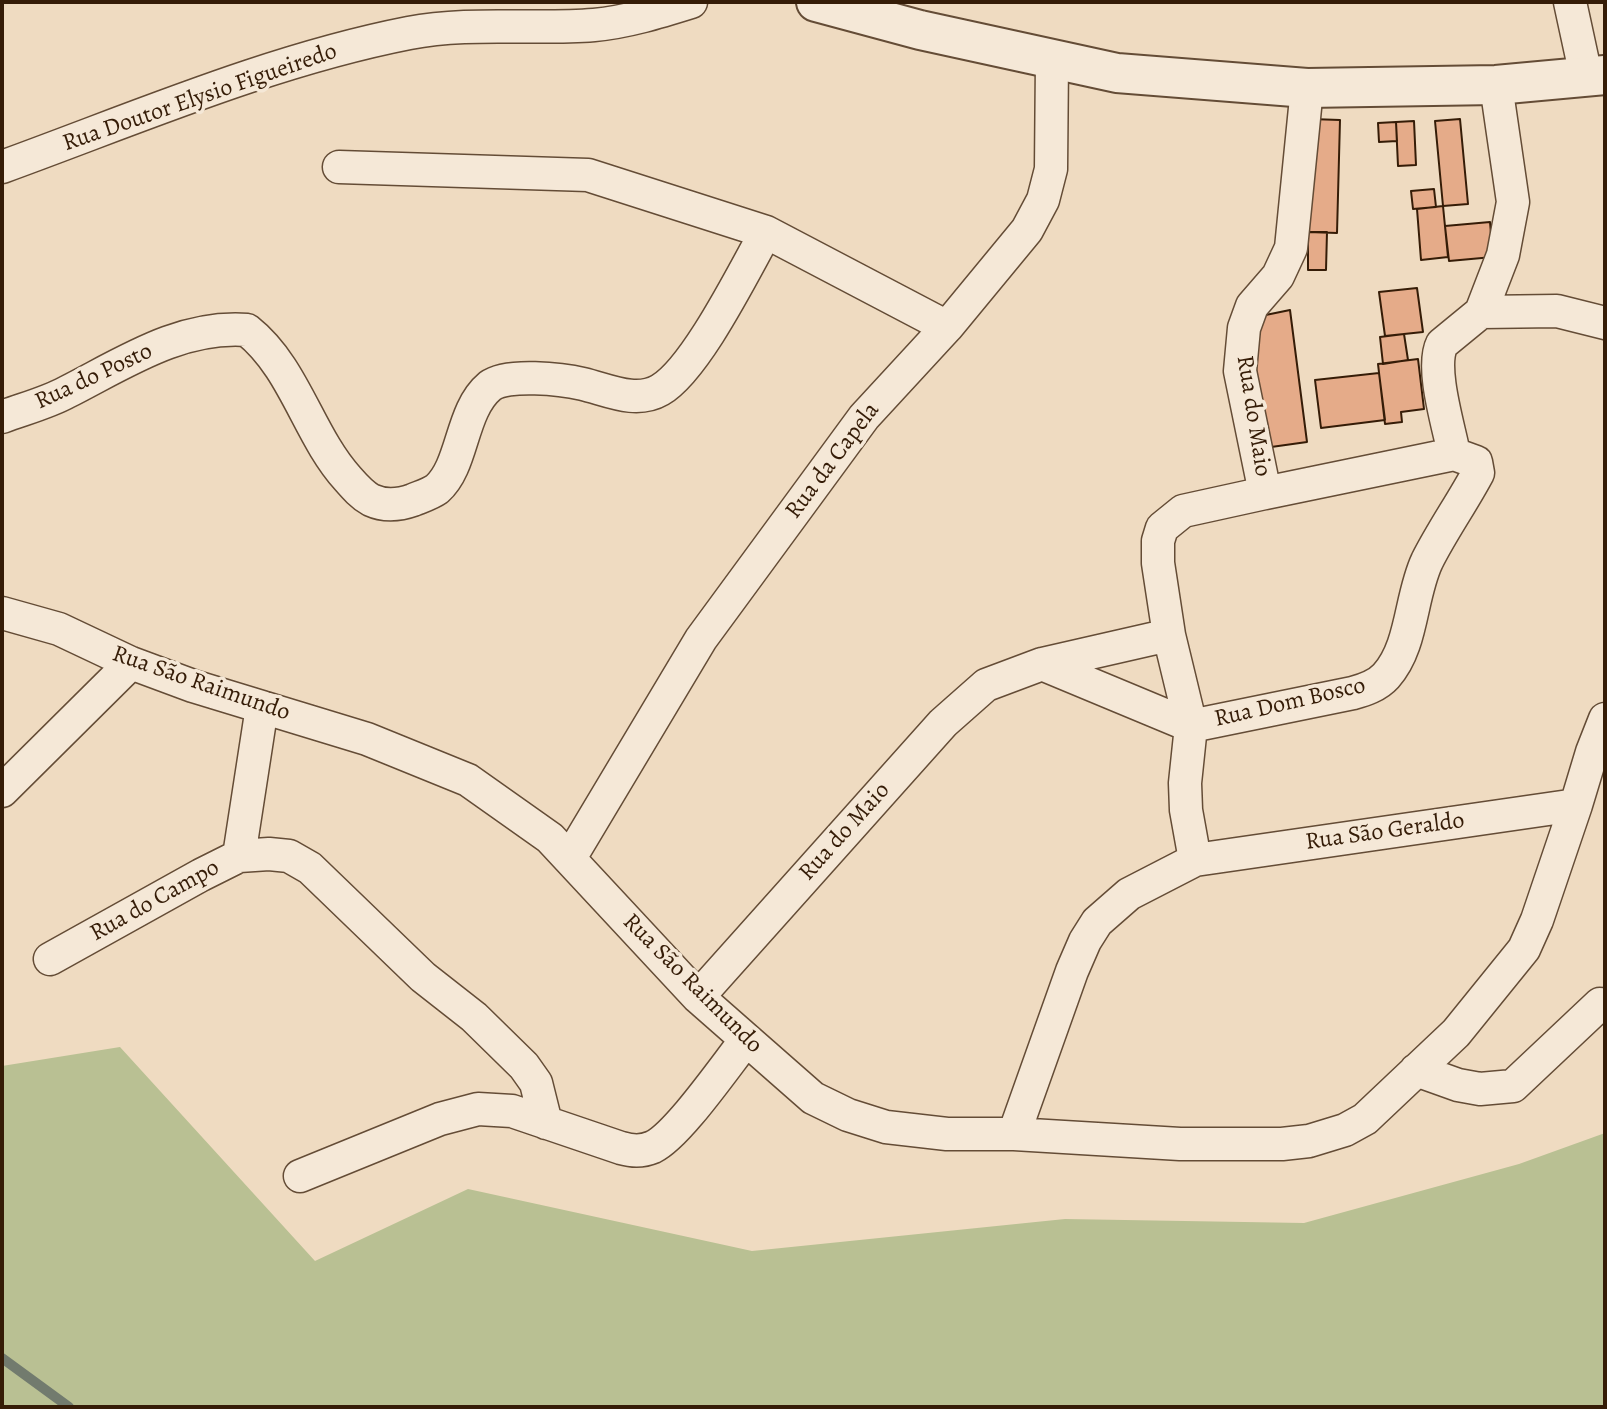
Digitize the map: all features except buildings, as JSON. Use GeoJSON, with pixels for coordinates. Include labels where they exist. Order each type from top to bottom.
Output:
{"type":"FeatureCollection","features":[{"type":"Feature","properties":{"kind":"street","name":"Rua Doutor Elysio Figueiredo"},"geometry":{"type":"LineString","coordinates":[[2,167],[286,64],[355,45],[411,32],[461,26],[595,25],[645,16],[691,2]]}},
{"type":"Feature","properties":{"kind":"street"},"geometry":{"type":"LineString","coordinates":[[827,3],[920,30],[1117,73],[1307,88],[1496,85],[1596,75],[1570,2]]}},
{"type":"Feature","properties":{"kind":"street","name":"Rua da Capela"},"geometry":{"type":"LineString","coordinates":[[570,858],[701,639],[864,417],[947,327],[1027,230],[1043,201],[1052,169],[1052,60]]}},
{"type":"Feature","properties":{"kind":"street"},"geometry":{"type":"LineString","coordinates":[[1265,493],[1454,454],[1441,386],[1439,351],[1442,344],[1481,312],[1503,255],[1513,202],[1496,85]]}},
{"type":"Feature","properties":{"kind":"street","name":"Rua do Maio"},"geometry":{"type":"LineString","coordinates":[[698,997],[943,723],[986,685],[1042,664],[1169,635],[1158,563],[1158,541],[1162,528],[1183,511],[1265,493],[1240,371],[1240,352],[1244,328],[1252,306],[1278,276],[1291,248],[1307,88]]}},
{"type":"Feature","properties":{"kind":"street"},"geometry":{"type":"LineString","coordinates":[[339,167],[588,175],[766,232],[947,327]]}},
{"type":"Feature","properties":{"kind":"street","name":"Rua do Posto"},"geometry":{"type":"LineString","coordinates":[[2,417],[64,394],[131,358],[187,335],[231,329],[247,330],[256,337],[285,376],[327,453],[359,491],[371,500],[386,505],[407,502],[436,489],[446,476],[475,403],[492,384],[503,379],[513,377],[580,383],[637,396],[649,395],[662,389],[681,373],[698,349],[766,232]]}},
{"type":"Feature","properties":{"kind":"street"},"geometry":{"type":"LineString","coordinates":[[1481,312],[1557,311],[1605,323]]}},
{"type":"Feature","properties":{"kind":"street","name":"Rua Dom Bosco"},"geometry":{"type":"LineString","coordinates":[[1191,726],[1353,693],[1371,688],[1386,676],[1400,652],[1419,581],[1428,559],[1478,473],[1476,462],[1454,454]]}},
{"type":"Feature","properties":{"kind":"street","name":"Rua São Raimundo"},"geometry":{"type":"LineString","coordinates":[[2,613],[59,629],[131,663],[193,686],[367,739],[468,780],[550,838],[698,997],[813,1097],[848,1115],[886,1127],[947,1134],[1014,1134],[1248,1145],[1309,1141],[1345,1130],[1365,1119],[1456,1033],[1524,949],[1537,920],[1605,719]]}},
{"type":"Feature","properties":{"kind":"street"},"geometry":{"type":"LineString","coordinates":[[1169,635],[1191,726],[1185,783],[1186,810],[1195,860]]}},
{"type":"Feature","properties":{"kind":"street"},"geometry":{"type":"LineString","coordinates":[[2,791],[131,663]]}},
{"type":"Feature","properties":{"kind":"street"},"geometry":{"type":"LineString","coordinates":[[1042,664],[1191,726]]}},
{"type":"Feature","properties":{"kind":"street","name":"Rua do Campo"},"geometry":{"type":"LineString","coordinates":[[50,959],[240,856],[262,707]]}},
{"type":"Feature","properties":{"kind":"street","name":"Rua São Geraldo"},"geometry":{"type":"LineString","coordinates":[[1014,1134],[1085,941],[1097,922],[1129,894],[1195,860],[1576,805]]}},
{"type":"Feature","properties":{"kind":"street"},"geometry":{"type":"LineString","coordinates":[[240,856],[289,856],[310,868],[424,977],[474,1017],[524,1066],[536,1083],[545,1123]]}},
{"type":"Feature","properties":{"kind":"street"},"geometry":{"type":"LineString","coordinates":[[1416,1070],[1458,1086],[1480,1089],[1513,1086],[1604,1003]]}},
{"type":"Feature","properties":{"kind":"street"},"geometry":{"type":"LineString","coordinates":[[300,1176],[440,1119],[478,1109],[512,1111],[621,1149],[637,1151],[653,1147],[670,1135],[746,1040]]}},
{"type":"Feature","properties":{"kind":"green space"},"geometry":{"type":"Polygon","coordinates":[[[120,1047],[315,1261],[468,1189],[752,1251],[1065,1219],[1304,1223],[1519,1164],[1605,1133],[1605,1407],[2,1407],[2,1066],[120,1047]]]}},
{"type":"Feature","properties":{"kind":"waterway"},"geometry":{"type":"LineString","coordinates":[[2,1358],[69,1407]]}}]}
